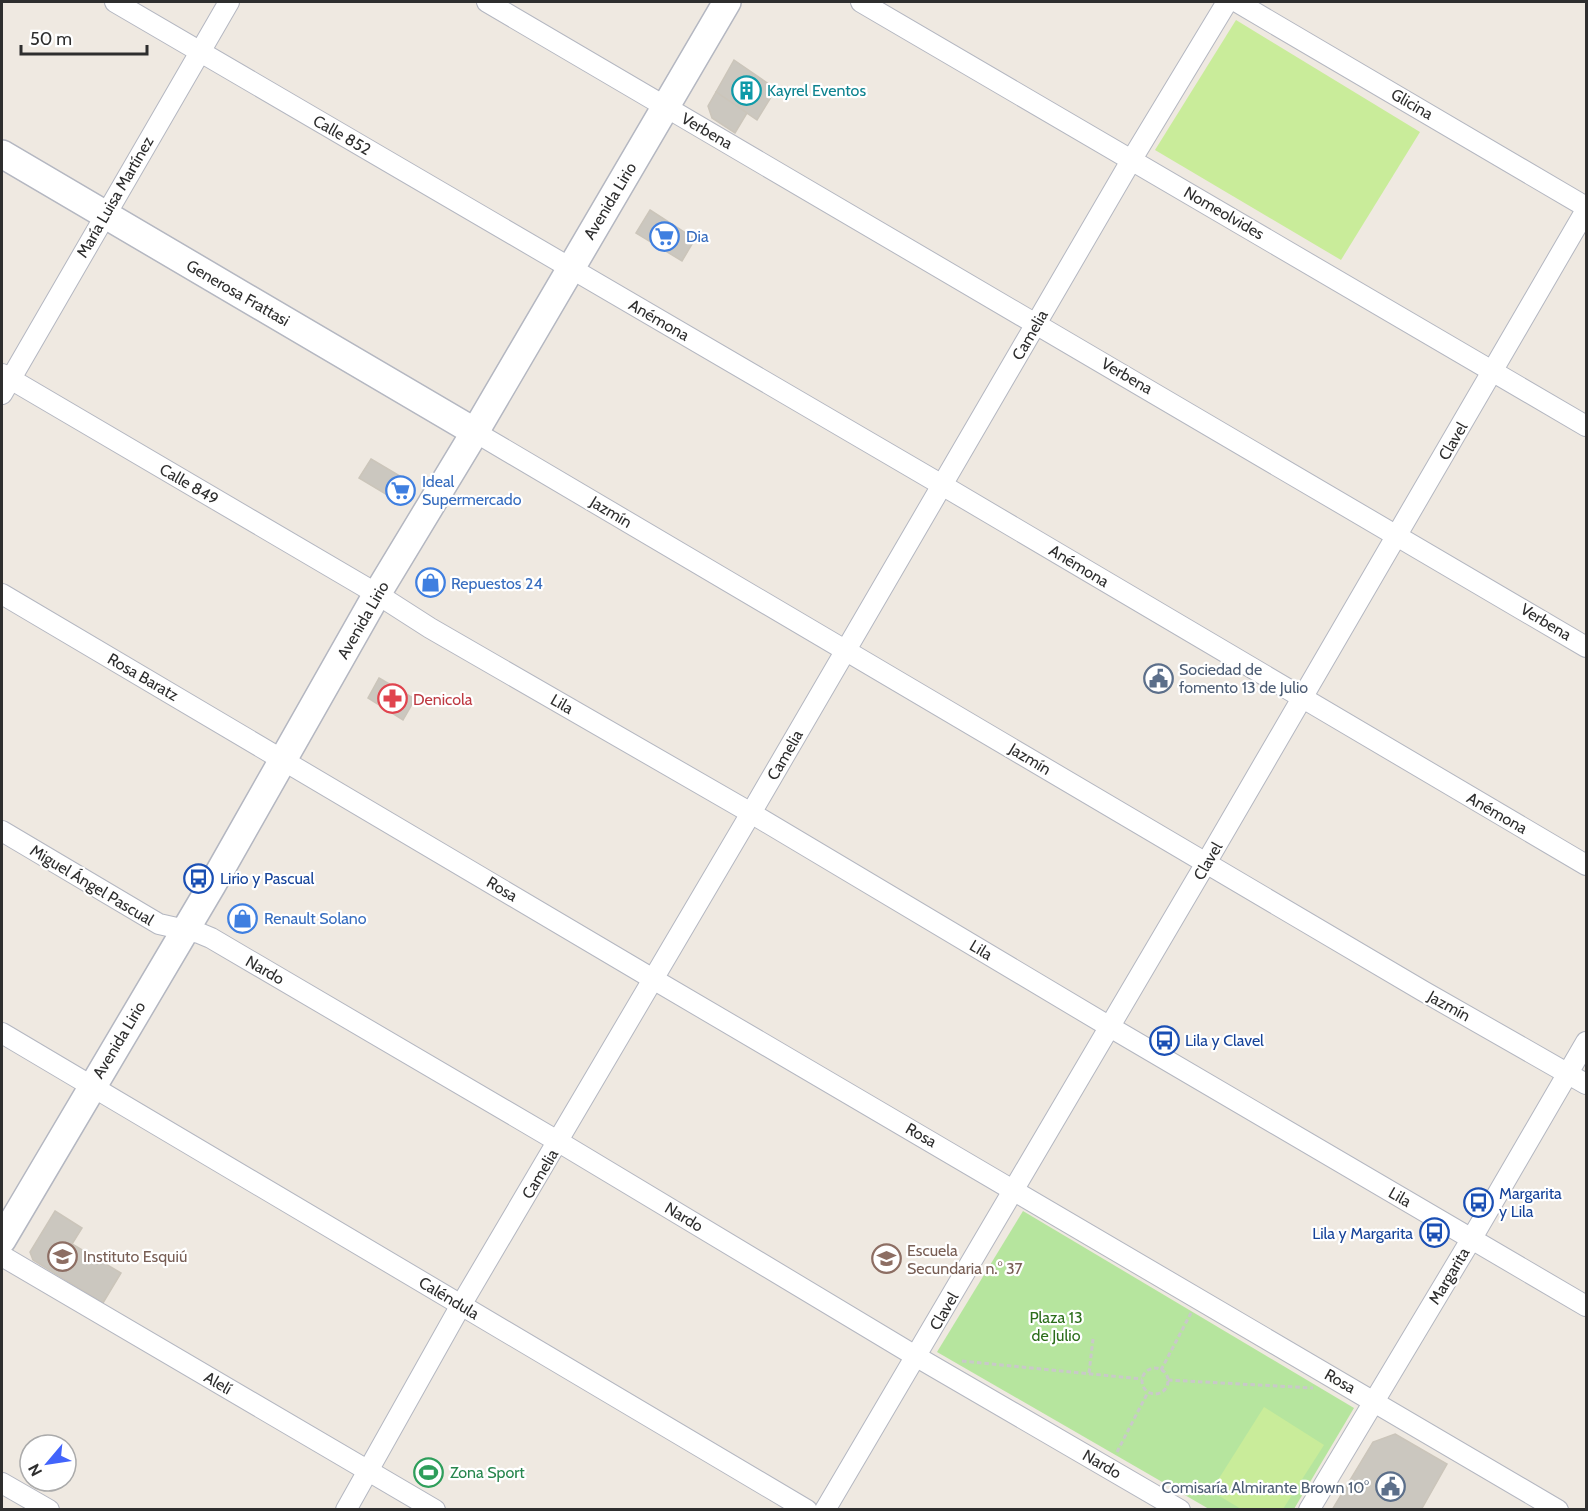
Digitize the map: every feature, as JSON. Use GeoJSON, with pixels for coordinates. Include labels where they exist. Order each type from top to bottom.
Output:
{"type":"FeatureCollection","features":[{"type":"Feature","properties":{"kind":"main road","name":"Avenida Lirio"},"geometry":{"type":"LineString","coordinates":[[2,1240],[284,760],[377,594],[475,432],[727,2]]}},
{"type":"Feature","properties":{"kind":"main road","name":"Generosa Frattasi"},"geometry":{"type":"LineString","coordinates":[[2,154],[475,432]]}},
{"type":"Feature","properties":{"kind":"street","name":"Calle 852"},"geometry":{"type":"LineString","coordinates":[[115,2],[570,268]]}},
{"type":"Feature","properties":{"kind":"street","name":"María Luisa Martínez"},"geometry":{"type":"LineString","coordinates":[[4,382],[230,2]]}},
{"type":"Feature","properties":{"kind":"street","name":"Verbena"},"geometry":{"type":"LineString","coordinates":[[487,2],[1587,647]]}},
{"type":"Feature","properties":{"kind":"street","name":"Nomeolvides"},"geometry":{"type":"LineString","coordinates":[[861,2],[1587,426]]}},
{"type":"Feature","properties":{"kind":"street","name":"Camelia"},"geometry":{"type":"LineString","coordinates":[[346,1509],[462,1305],[1132,159],[1227,2]]}},
{"type":"Feature","properties":{"kind":"street","name":"Glicina"},"geometry":{"type":"LineString","coordinates":[[1237,2],[1587,208]]}},
{"type":"Feature","properties":{"kind":"street","name":"Clavel"},"geometry":{"type":"LineString","coordinates":[[825,1509],[917,1357],[1303,699],[1587,208]]}},
{"type":"Feature","properties":{"kind":"street","name":"Anémona"},"geometry":{"type":"LineString","coordinates":[[570,268],[1587,865]]}},
{"type":"Feature","properties":{"kind":"street","name":"Calle 849"},"geometry":{"type":"LineString","coordinates":[[4,382],[377,594]]}},
{"type":"Feature","properties":{"kind":"street","name":"Jazmín"},"geometry":{"type":"LineString","coordinates":[[475,432],[1423,992],[1587,1084]]}},
{"type":"Feature","properties":{"kind":"street","name":"Rosa Baratz"},"geometry":{"type":"LineString","coordinates":[[2,594],[284,760]]}},
{"type":"Feature","properties":{"kind":"street","name":"Lila"},"geometry":{"type":"LineString","coordinates":[[377,594],[430,628],[751,813],[1110,1027],[1587,1306]]}},
{"type":"Feature","properties":{"kind":"street","name":"Rosa"},"geometry":{"type":"LineString","coordinates":[[284,760],[1558,1509]]}},
{"type":"Feature","properties":{"kind":"street","name":"Miguel Ángel Pascual"},"geometry":{"type":"LineString","coordinates":[[2,831],[159,924],[185,930]]}},
{"type":"Feature","properties":{"kind":"street","name":"Nardo"},"geometry":{"type":"LineString","coordinates":[[185,930],[211,938],[559,1142],[917,1357],[1180,1509]]}},
{"type":"Feature","properties":{"kind":"street","name":"Caléndula"},"geometry":{"type":"LineString","coordinates":[[2,1033],[807,1509]]}},
{"type":"Feature","properties":{"kind":"street","name":"Margarita"},"geometry":{"type":"LineString","coordinates":[[1310,1509],[1587,1042]]}},
{"type":"Feature","properties":{"kind":"street","name":"Alelí"},"geometry":{"type":"LineString","coordinates":[[2,1256],[435,1509]]}},
{"type":"Feature","properties":{"kind":"street"},"geometry":{"type":"LineString","coordinates":[[2,1484],[49,1509]]}},
{"type":"Feature","properties":{"kind":"path"},"geometry":{"type":"LineString","coordinates":[[1161,1370],[1199,1299]]}},
{"type":"Feature","properties":{"kind":"path"},"geometry":{"type":"LineString","coordinates":[[1089,1373],[1093,1339]]}},
{"type":"Feature","properties":{"kind":"path"},"geometry":{"type":"LineString","coordinates":[[952,1360],[1142,1379]]}},
{"type":"Feature","properties":{"kind":"path"},"geometry":{"type":"LineString","coordinates":[[1152,1368],[1161,1370],[1168,1380],[1166,1388],[1160,1394],[1148,1392],[1142,1385],[1142,1379],[1152,1368]]}},
{"type":"Feature","properties":{"kind":"path"},"geometry":{"type":"LineString","coordinates":[[1168,1380],[1320,1389]]}},
{"type":"Feature","properties":{"kind":"path"},"geometry":{"type":"LineString","coordinates":[[1108,1468],[1148,1392]]}},
{"type":"Feature","properties":{"kind":"green space"},"geometry":{"type":"Polygon","coordinates":[[[1236,20],[1420,132],[1341,260],[1155,150],[1236,20]]]}},
{"type":"Feature","properties":{"kind":"green space","name":"Plaza 13 de Julio"},"geometry":{"type":"Polygon","coordinates":[[[1023,1211],[1354,1408],[1294,1509],[1209,1509],[937,1352],[1023,1211]]]}},
{"type":"Feature","properties":{"kind":"green space"},"geometry":{"type":"Polygon","coordinates":[[[1264,1407],[1324,1445],[1283,1509],[1241,1509],[1211,1491],[1264,1407]]]}},
{"type":"Feature","properties":{"kind":"building","name":"Kayrel Eventos"},"geometry":{"type":"Polygon","coordinates":[[[734,60],[776,89],[757,120],[716,92],[734,60]]]}},
{"type":"Feature","properties":{"kind":"building"},"geometry":{"type":"Polygon","coordinates":[[[716,92],[747,113],[735,133],[712,118],[708,106],[716,92]]]}},
{"type":"Feature","properties":{"kind":"building","name":"Dia"},"geometry":{"type":"Polygon","coordinates":[[[650,210],[695,239],[682,261],[636,233],[650,210]]]}},
{"type":"Feature","properties":{"kind":"building"},"geometry":{"type":"Polygon","coordinates":[[[371,459],[410,482],[399,502],[359,478],[371,459]]]}},
{"type":"Feature","properties":{"kind":"building","name":"Denicola"},"geometry":{"type":"Polygon","coordinates":[[[379,678],[415,699],[403,720],[368,698],[379,678]]]}},
{"type":"Feature","properties":{"kind":"building","name":"Instituto Esquiú"},"geometry":{"type":"Polygon","coordinates":[[[55,1211],[82,1228],[72,1244],[121,1273],[103,1303],[33,1260],[30,1252],[55,1211]]]}},
{"type":"Feature","properties":{"kind":"building","name":"Comisaría Almirante Brown 10°"},"geometry":{"type":"Polygon","coordinates":[[[1395,1434],[1447,1464],[1421,1510],[1332,1510],[1373,1442],[1395,1434]]]}},
{"type":"Feature","properties":{"kind":"place","name":"Kayrel Eventos"},"geometry":{"type":"Point","coordinates":[746,90]}},
{"type":"Feature","properties":{"kind":"place","name":"Dia"},"geometry":{"type":"Point","coordinates":[665,236]}},
{"type":"Feature","properties":{"kind":"place","name":"Ideal Supermercado"},"geometry":{"type":"Point","coordinates":[401,490]}},
{"type":"Feature","properties":{"kind":"place","name":"Repuestos 24"},"geometry":{"type":"Point","coordinates":[430,583]}},
{"type":"Feature","properties":{"kind":"place","name":"Sociedad de fomento 13 de Julio"},"geometry":{"type":"Point","coordinates":[1158,678]}},
{"type":"Feature","properties":{"kind":"place","name":"Denicola"},"geometry":{"type":"Point","coordinates":[392,699]}},
{"type":"Feature","properties":{"kind":"place","name":"Lirio y Pascual"},"geometry":{"type":"Point","coordinates":[199,878]}},
{"type":"Feature","properties":{"kind":"place","name":"Renault Solano"},"geometry":{"type":"Point","coordinates":[243,918]}},
{"type":"Feature","properties":{"kind":"place","name":"Lila y Clavel"},"geometry":{"type":"Point","coordinates":[1164,1040]}},
{"type":"Feature","properties":{"kind":"place","name":"Margarita y Lila"},"geometry":{"type":"Point","coordinates":[1478,1202]}},
{"type":"Feature","properties":{"kind":"place","name":"Lila y Margarita"},"geometry":{"type":"Point","coordinates":[1434,1233]}},
{"type":"Feature","properties":{"kind":"place","name":"Instituto Esquiú"},"geometry":{"type":"Point","coordinates":[62,1256]}},
{"type":"Feature","properties":{"kind":"place","name":"Escuela Secundaria n.° 37"},"geometry":{"type":"Point","coordinates":[886,1259]}},
{"type":"Feature","properties":{"kind":"place","name":"Zona Sport"},"geometry":{"type":"Point","coordinates":[429,1472]}},
{"type":"Feature","properties":{"kind":"place","name":"Comisaría Almirante Brown 10°"},"geometry":{"type":"Point","coordinates":[1390,1487]}}]}
